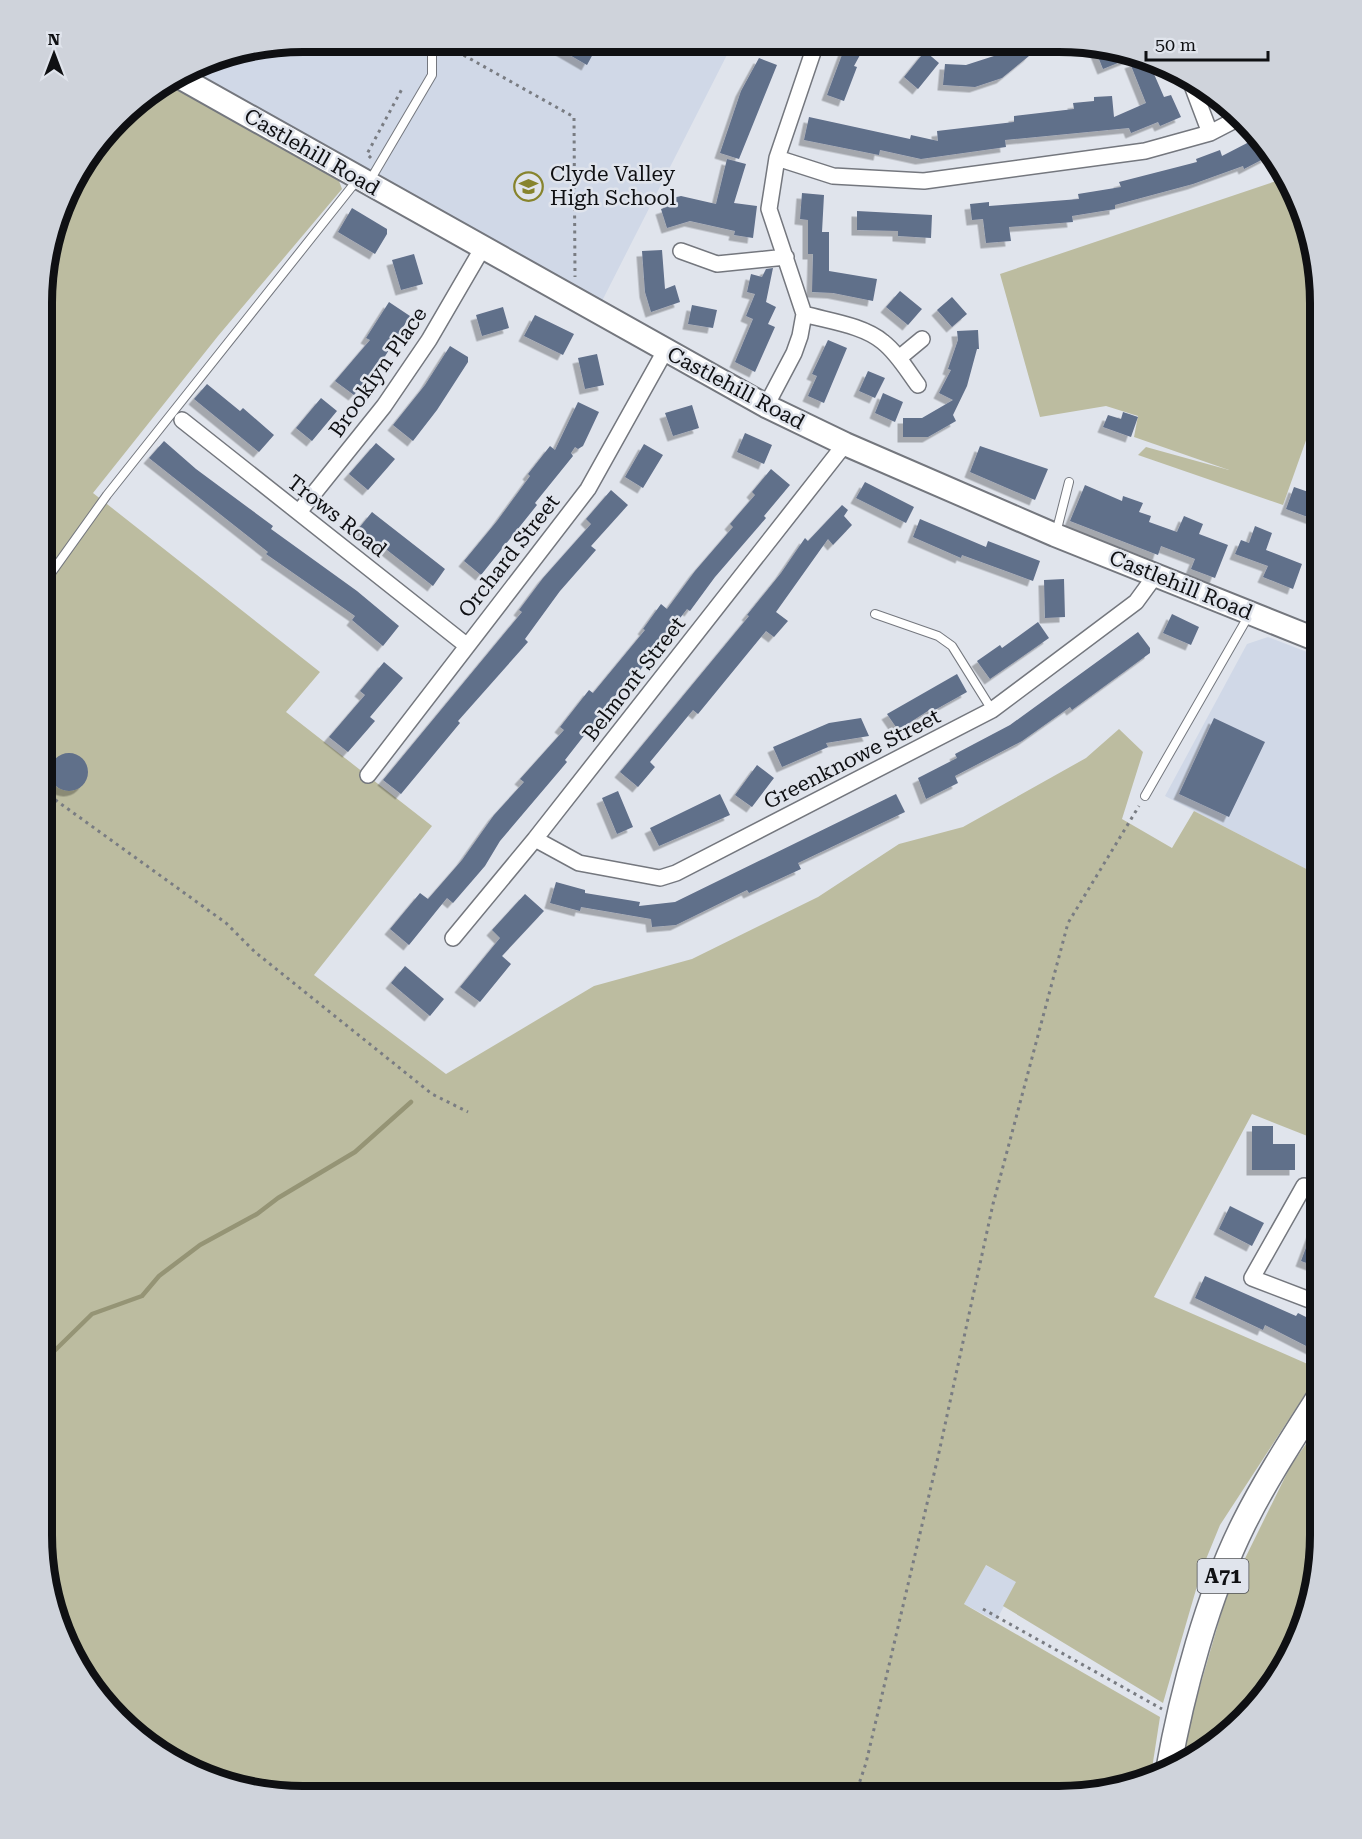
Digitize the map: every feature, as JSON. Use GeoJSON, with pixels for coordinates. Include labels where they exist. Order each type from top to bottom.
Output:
{"type":"FeatureCollection","features":[{"type":"Feature","properties":{"kind":"main road","name":"Castlehill Road"},"geometry":{"type":"LineString","coordinates":[[187,81],[368,176],[482,249],[766,406],[845,444],[1055,536],[1310,637]]}},
{"type":"Feature","properties":{"kind":"main road","name":"A71"},"geometry":{"type":"LineString","coordinates":[[1170,1760],[1178,1718],[1211,1607],[1243,1524],[1280,1457],[1310,1411]]}},
{"type":"Feature","properties":{"kind":"street"},"geometry":{"type":"LineString","coordinates":[[766,406],[794,353],[804,314],[769,209],[777,158],[813,52]]}},
{"type":"Feature","properties":{"kind":"street"},"geometry":{"type":"LineString","coordinates":[[1195,93],[1210,133]]}},
{"type":"Feature","properties":{"kind":"street"},"geometry":{"type":"LineString","coordinates":[[777,158],[833,176],[889,181],[924,181],[1145,151],[1210,133],[1231,122]]}},
{"type":"Feature","properties":{"kind":"street","name":"Brooklyn Place"},"geometry":{"type":"LineString","coordinates":[[299,512],[404,378],[482,249]]}},
{"type":"Feature","properties":{"kind":"street"},"geometry":{"type":"LineString","coordinates":[[681,251],[717,264],[786,257]]}},
{"type":"Feature","properties":{"kind":"street"},"geometry":{"type":"LineString","coordinates":[[804,314],[862,331],[881,340],[899,358],[918,385]]}},
{"type":"Feature","properties":{"kind":"street"},"geometry":{"type":"LineString","coordinates":[[899,358],[922,339]]}},
{"type":"Feature","properties":{"kind":"street","name":"Orchard Street"},"geometry":{"type":"LineString","coordinates":[[368,775],[588,489],[665,351]]}},
{"type":"Feature","properties":{"kind":"street","name":"Trows Road"},"geometry":{"type":"LineString","coordinates":[[182,420],[466,645]]}},
{"type":"Feature","properties":{"kind":"street","name":"Belmont Street"},"geometry":{"type":"LineString","coordinates":[[453,938],[535,839],[845,444]]}},
{"type":"Feature","properties":{"kind":"street","name":"Greenknowe Street"},"geometry":{"type":"LineString","coordinates":[[535,839],[579,863],[660,878],[676,873],[992,710],[1136,602],[1155,576]]}},
{"type":"Feature","properties":{"kind":"street"},"geometry":{"type":"LineString","coordinates":[[1304,1186],[1252,1278],[1310,1300]]}},
{"type":"Feature","properties":{"kind":"lane"},"geometry":{"type":"LineString","coordinates":[[52,572],[107,495],[368,176],[432,75],[432,52]]}},
{"type":"Feature","properties":{"kind":"lane"},"geometry":{"type":"LineString","coordinates":[[1055,536],[1069,482]]}},
{"type":"Feature","properties":{"kind":"lane"},"geometry":{"type":"LineString","coordinates":[[1145,795],[1250,613]]}},
{"type":"Feature","properties":{"kind":"lane"},"geometry":{"type":"LineString","coordinates":[[875,615],[938,636],[952,646],[992,710]]}},
{"type":"Feature","properties":{"kind":"path"},"geometry":{"type":"LineString","coordinates":[[432,52],[458,52],[574,117],[576,284]]}},
{"type":"Feature","properties":{"kind":"path"},"geometry":{"type":"LineString","coordinates":[[368,176],[367,154],[403,87]]}},
{"type":"Feature","properties":{"kind":"path"},"geometry":{"type":"LineString","coordinates":[[858,1786],[866,1763],[939,1457],[993,1204],[1068,923],[1145,795]]}},
{"type":"Feature","properties":{"kind":"path"},"geometry":{"type":"LineString","coordinates":[[52,797],[226,923],[255,952],[432,1094],[468,1112]]}},
{"type":"Feature","properties":{"kind":"path"},"geometry":{"type":"LineString","coordinates":[[983,1609],[1178,1718]]}},
{"type":"Feature","properties":{"kind":"shaded area","name":"Clyde Valley High School"},"geometry":{"type":"Polygon","coordinates":[[[304,52],[728,52],[602,301],[200,75],[255,57],[304,52]]]}},
{"type":"Feature","properties":{"kind":"shaded area"},"geometry":{"type":"Polygon","coordinates":[[[1268,637],[1310,653],[1310,871],[1165,796],[1247,644],[1268,637]]]}},
{"type":"Feature","properties":{"kind":"shaded area"},"geometry":{"type":"Polygon","coordinates":[[[985,1565],[1017,1582],[996,1621],[964,1604],[985,1565]]]}},
{"type":"Feature","properties":{"kind":"green space"},"geometry":{"type":"Polygon","coordinates":[[[176,87],[339,181],[342,189],[218,336],[93,493],[320,672],[286,712],[432,826],[314,975],[446,1074],[594,986],[692,959],[818,897],[899,844],[963,827],[1086,758],[1119,729],[1143,752],[1122,819],[1172,848],[1194,811],[1310,871],[1310,1137],[1252,1114],[1154,1297],[1310,1365],[1310,1387],[1220,1525],[1202,1569],[1163,1703],[1003,1606],[1016,1582],[986,1565],[964,1604],[1160,1717],[1152,1768],[1107,1782],[1075,1786],[287,1786],[239,1778],[178,1753],[151,1735],[126,1713],[104,1688],[86,1661],[61,1600],[52,1535],[52,304],[61,239],[86,178],[104,151],[126,126],[151,104],[176,87]]]}},
{"type":"Feature","properties":{"kind":"green space"},"geometry":{"type":"Polygon","coordinates":[[[1277,181],[1301,239],[1310,304],[1310,429],[1283,505],[1138,455],[1146,447],[1229,470],[1134,437],[1138,416],[1106,406],[1040,417],[1000,274],[1277,181]]]}},
{"type":"Feature","properties":{"kind":"green space"},"geometry":{"type":"Polygon","coordinates":[[[1310,1438],[1309,1552],[1305,1584],[1296,1616],[1284,1646],[1258,1688],[1224,1724],[1185,1753],[1189,1724],[1226,1597],[1290,1467],[1310,1438]]]}},
{"type":"Feature","properties":{"kind":"building"},"geometry":{"type":"Polygon","coordinates":[[[565,52],[594,52],[587,65],[565,52]]]}},
{"type":"Feature","properties":{"kind":"building"},"geometry":{"type":"Polygon","coordinates":[[[843,52],[862,52],[854,66],[857,67],[844,101],[827,95],[843,52]]]}},
{"type":"Feature","properties":{"kind":"building"},"geometry":{"type":"Polygon","coordinates":[[[924,52],[939,63],[918,89],[904,77],[924,52]]]}},
{"type":"Feature","properties":{"kind":"building"},"geometry":{"type":"Polygon","coordinates":[[[1001,52],[1032,52],[1002,78],[975,87],[943,85],[945,64],[966,65],[1001,52]]]}},
{"type":"Feature","properties":{"kind":"building"},"geometry":{"type":"Polygon","coordinates":[[[1098,56],[1123,61],[1103,69],[1098,56]]]}},
{"type":"Feature","properties":{"kind":"building"},"geometry":{"type":"Polygon","coordinates":[[[759,58],[777,65],[739,159],[720,153],[741,91],[759,58]]]}},
{"type":"Feature","properties":{"kind":"building"},"geometry":{"type":"Polygon","coordinates":[[[1130,63],[1157,73],[1154,74],[1164,97],[1171,95],[1181,117],[1160,126],[1158,122],[1131,133],[1129,128],[1005,140],[1006,147],[921,159],[880,150],[879,155],[804,140],[809,117],[910,139],[911,135],[938,141],[937,131],[1014,122],[1014,116],[1074,109],[1073,103],[1094,101],[1094,97],[1112,96],[1114,117],[1146,103],[1130,63]]]}},
{"type":"Feature","properties":{"kind":"building"},"geometry":{"type":"Polygon","coordinates":[[[1250,142],[1263,159],[1244,169],[1243,166],[1193,184],[1115,205],[1115,209],[1072,216],[1073,222],[1009,227],[1011,241],[986,243],[983,219],[972,220],[970,204],[989,202],[989,206],[1079,199],[1078,194],[1121,187],[1119,182],[1197,162],[1196,159],[1220,150],[1222,156],[1250,142]]]}},
{"type":"Feature","properties":{"kind":"building"},"geometry":{"type":"Polygon","coordinates":[[[727,159],[746,164],[734,203],[757,206],[753,238],[734,235],[735,231],[690,221],[667,228],[661,209],[670,206],[668,199],[681,196],[716,204],[727,159]]]}},
{"type":"Feature","properties":{"kind":"building"},"geometry":{"type":"Polygon","coordinates":[[[802,193],[824,195],[822,232],[829,232],[829,271],[877,279],[873,301],[833,293],[812,292],[813,254],[808,254],[808,220],[800,219],[802,193]]]}},
{"type":"Feature","properties":{"kind":"building"},"geometry":{"type":"Polygon","coordinates":[[[352,208],[387,229],[387,234],[375,254],[338,232],[352,208]]]}},
{"type":"Feature","properties":{"kind":"building"},"geometry":{"type":"Polygon","coordinates":[[[857,211],[932,215],[931,238],[898,236],[898,231],[857,230],[857,211]]]}},
{"type":"Feature","properties":{"kind":"building"},"geometry":{"type":"Polygon","coordinates":[[[662,250],[665,289],[675,285],[680,302],[651,312],[645,292],[642,251],[662,250]]]}},
{"type":"Feature","properties":{"kind":"building"},"geometry":{"type":"Polygon","coordinates":[[[414,254],[423,284],[401,290],[392,260],[414,254]]]}},
{"type":"Feature","properties":{"kind":"building"},"geometry":{"type":"Polygon","coordinates":[[[773,268],[766,302],[776,307],[768,324],[775,327],[755,372],[735,362],[753,319],[746,316],[755,294],[747,292],[751,274],[762,277],[766,269],[773,268]]]}},
{"type":"Feature","properties":{"kind":"building"},"geometry":{"type":"Polygon","coordinates":[[[900,291],[922,309],[908,325],[886,307],[900,291]]]}},
{"type":"Feature","properties":{"kind":"building"},"geometry":{"type":"Polygon","coordinates":[[[952,297],[967,314],[952,327],[937,310],[952,297]]]}},
{"type":"Feature","properties":{"kind":"building"},"geometry":{"type":"Polygon","coordinates":[[[389,302],[410,316],[379,366],[354,395],[335,381],[370,340],[366,338],[389,302]]]}},
{"type":"Feature","properties":{"kind":"building"},"geometry":{"type":"Polygon","coordinates":[[[692,305],[717,310],[713,328],[688,324],[692,305]]]}},
{"type":"Feature","properties":{"kind":"building"},"geometry":{"type":"Polygon","coordinates":[[[503,307],[509,328],[482,336],[476,315],[503,307]]]}},
{"type":"Feature","properties":{"kind":"building"},"geometry":{"type":"Polygon","coordinates":[[[535,315],[574,334],[563,355],[524,336],[535,315]]]}},
{"type":"Feature","properties":{"kind":"building"},"geometry":{"type":"Polygon","coordinates":[[[978,330],[979,349],[977,349],[967,386],[953,415],[956,421],[928,437],[903,437],[903,418],[922,418],[953,400],[939,393],[951,370],[948,369],[958,340],[957,331],[978,330]]]}},
{"type":"Feature","properties":{"kind":"building"},"geometry":{"type":"Polygon","coordinates":[[[828,340],[847,348],[824,403],[808,396],[817,376],[812,374],[828,340]]]}},
{"type":"Feature","properties":{"kind":"building"},"geometry":{"type":"Polygon","coordinates":[[[450,346],[468,357],[468,362],[437,410],[413,441],[393,425],[425,385],[450,346]]]}},
{"type":"Feature","properties":{"kind":"building"},"geometry":{"type":"Polygon","coordinates":[[[597,354],[604,385],[585,389],[578,358],[597,354]]]}},
{"type":"Feature","properties":{"kind":"building"},"geometry":{"type":"Polygon","coordinates":[[[868,371],[885,378],[875,398],[859,391],[868,371]]]}},
{"type":"Feature","properties":{"kind":"building"},"geometry":{"type":"Polygon","coordinates":[[[207,384],[240,411],[243,408],[274,435],[259,452],[194,399],[207,384]]]}},
{"type":"Feature","properties":{"kind":"building"},"geometry":{"type":"Polygon","coordinates":[[[883,393],[903,402],[895,422],[875,413],[883,393]]]}},
{"type":"Feature","properties":{"kind":"building"},"geometry":{"type":"Polygon","coordinates":[[[321,398],[337,411],[312,441],[296,428],[321,398]]]}},
{"type":"Feature","properties":{"kind":"building"},"geometry":{"type":"Polygon","coordinates":[[[578,402],[599,412],[583,446],[578,449],[575,447],[571,453],[573,456],[481,575],[464,561],[497,521],[530,476],[528,474],[550,446],[555,450],[578,402]]]}},
{"type":"Feature","properties":{"kind":"building"},"geometry":{"type":"Polygon","coordinates":[[[692,405],[699,428],[673,436],[665,413],[692,405]]]}},
{"type":"Feature","properties":{"kind":"building"},"geometry":{"type":"Polygon","coordinates":[[[1123,412],[1138,417],[1131,437],[1103,427],[1108,415],[1121,419],[1123,412]]]}},
{"type":"Feature","properties":{"kind":"building"},"geometry":{"type":"Polygon","coordinates":[[[745,433],[772,445],[764,464],[737,452],[745,433]]]}},
{"type":"Feature","properties":{"kind":"building"},"geometry":{"type":"Polygon","coordinates":[[[164,441],[196,469],[273,526],[271,529],[357,591],[399,626],[383,646],[352,620],[355,616],[266,554],[268,552],[149,458],[164,441]]]}},
{"type":"Feature","properties":{"kind":"building"},"geometry":{"type":"Polygon","coordinates":[[[376,443],[395,459],[368,490],[349,474],[376,443]]]}},
{"type":"Feature","properties":{"kind":"building"},"geometry":{"type":"Polygon","coordinates":[[[644,444],[663,455],[643,488],[625,477],[644,444]]]}},
{"type":"Feature","properties":{"kind":"building"},"geometry":{"type":"Polygon","coordinates":[[[980,446],[1048,469],[1035,500],[970,472],[980,446]]]}},
{"type":"Feature","properties":{"kind":"building"},"geometry":{"type":"Polygon","coordinates":[[[771,469],[790,485],[764,516],[766,518],[715,577],[690,611],[687,609],[625,690],[622,687],[565,760],[567,762],[500,841],[485,866],[453,903],[447,898],[409,945],[390,929],[420,893],[428,899],[462,860],[494,815],[524,782],[520,779],[564,730],[560,727],[589,690],[593,693],[645,630],[643,629],[661,604],[667,609],[695,571],[733,527],[730,524],[755,495],[752,492],[771,469]]]}},
{"type":"Feature","properties":{"kind":"building"},"geometry":{"type":"Polygon","coordinates":[[[865,482],[914,507],[906,523],[856,498],[865,482]]]}},
{"type":"Feature","properties":{"kind":"building"},"geometry":{"type":"Polygon","coordinates":[[[1085,485],[1122,501],[1123,496],[1143,503],[1139,512],[1151,516],[1149,522],[1177,532],[1184,516],[1203,524],[1199,534],[1228,545],[1215,578],[1191,569],[1195,559],[1161,546],[1158,555],[1070,521],[1085,485]]]}},
{"type":"Feature","properties":{"kind":"building"},"geometry":{"type":"Polygon","coordinates":[[[1294,487],[1310,493],[1310,518],[1286,509],[1294,487]]]}},
{"type":"Feature","properties":{"kind":"building"},"geometry":{"type":"Polygon","coordinates":[[[611,490],[628,505],[591,546],[596,550],[560,591],[525,639],[528,642],[458,721],[460,723],[401,794],[383,780],[522,612],[519,610],[543,578],[591,524],[586,519],[611,490]]]}},
{"type":"Feature","properties":{"kind":"building"},"geometry":{"type":"Polygon","coordinates":[[[842,505],[848,510],[844,516],[852,525],[833,545],[828,539],[776,612],[788,621],[774,637],[766,631],[698,714],[693,710],[650,762],[655,767],[638,787],[620,772],[749,616],[747,615],[781,573],[805,538],[808,541],[842,505]]]}},
{"type":"Feature","properties":{"kind":"building"},"geometry":{"type":"Polygon","coordinates":[[[372,512],[445,569],[433,586],[359,528],[372,512]]]}},
{"type":"Feature","properties":{"kind":"building"},"geometry":{"type":"Polygon","coordinates":[[[920,519],[986,547],[988,541],[1040,561],[1033,581],[962,555],[961,558],[913,537],[920,519]]]}},
{"type":"Feature","properties":{"kind":"building"},"geometry":{"type":"Polygon","coordinates":[[[1255,526],[1272,533],[1266,550],[1302,564],[1293,589],[1263,577],[1268,566],[1235,554],[1241,540],[1249,543],[1255,526]]]}},
{"type":"Feature","properties":{"kind":"building"},"geometry":{"type":"Polygon","coordinates":[[[1064,579],[1065,617],[1045,618],[1044,580],[1064,579]]]}},
{"type":"Feature","properties":{"kind":"building"},"geometry":{"type":"Polygon","coordinates":[[[1172,614],[1199,627],[1191,645],[1163,633],[1172,614]]]}},
{"type":"Feature","properties":{"kind":"building"},"geometry":{"type":"Polygon","coordinates":[[[1038,622],[1049,638],[990,679],[977,661],[1000,645],[1002,648],[1038,622]]]}},
{"type":"Feature","properties":{"kind":"building"},"geometry":{"type":"Polygon","coordinates":[[[1138,632],[1150,648],[1150,653],[1072,710],[1070,707],[1022,741],[955,776],[958,783],[926,799],[918,778],[957,758],[955,754],[1010,725],[1138,632]]]}},
{"type":"Feature","properties":{"kind":"building"},"geometry":{"type":"Polygon","coordinates":[[[384,662],[403,678],[370,717],[375,721],[348,752],[329,737],[365,695],[360,691],[384,662]]]}},
{"type":"Feature","properties":{"kind":"building"},"geometry":{"type":"Polygon","coordinates":[[[957,674],[967,692],[933,711],[931,709],[898,730],[887,714],[957,674]]]}},
{"type":"Feature","properties":{"kind":"building"},"geometry":{"type":"Polygon","coordinates":[[[861,718],[869,736],[826,743],[828,747],[782,767],[773,747],[829,723],[861,718]]]}},
{"type":"Feature","properties":{"kind":"building"},"geometry":{"type":"Polygon","coordinates":[[[1214,718],[1265,742],[1229,817],[1179,794],[1214,718]]]}},
{"type":"Feature","properties":{"kind":"building"},"geometry":{"type":"Polygon","coordinates":[[[62,754],[76,754],[87,765],[87,779],[76,790],[62,790],[52,780],[52,764],[62,754]]]}},
{"type":"Feature","properties":{"kind":"building"},"geometry":{"type":"Polygon","coordinates":[[[757,765],[774,778],[752,807],[735,795],[757,765]]]}},
{"type":"Feature","properties":{"kind":"building"},"geometry":{"type":"Polygon","coordinates":[[[618,791],[633,827],[617,834],[602,798],[618,791]]]}},
{"type":"Feature","properties":{"kind":"building"},"geometry":{"type":"Polygon","coordinates":[[[720,794],[730,815],[659,846],[650,828],[720,794]]]}},
{"type":"Feature","properties":{"kind":"building"},"geometry":{"type":"Polygon","coordinates":[[[896,794],[905,812],[798,863],[801,869],[749,893],[747,890],[676,925],[652,927],[651,919],[581,907],[580,911],[550,903],[556,882],[585,890],[585,893],[640,902],[639,906],[675,902],[896,794]]]}},
{"type":"Feature","properties":{"kind":"building"},"geometry":{"type":"Polygon","coordinates":[[[525,894],[544,911],[502,956],[511,964],[480,1002],[460,987],[500,938],[492,930],[525,894]]]}},
{"type":"Feature","properties":{"kind":"building"},"geometry":{"type":"Polygon","coordinates":[[[405,966],[444,999],[430,1016],[391,983],[405,966]]]}},
{"type":"Feature","properties":{"kind":"building"},"geometry":{"type":"Polygon","coordinates":[[[1252,1126],[1273,1126],[1273,1144],[1295,1144],[1295,1170],[1252,1170],[1252,1126]]]}},
{"type":"Feature","properties":{"kind":"building"},"geometry":{"type":"Polygon","coordinates":[[[1230,1206],[1264,1223],[1252,1246],[1219,1229],[1230,1206]]]}},
{"type":"Feature","properties":{"kind":"building"},"geometry":{"type":"Polygon","coordinates":[[[1310,1237],[1310,1264],[1301,1261],[1310,1237]]]}},
{"type":"Feature","properties":{"kind":"building"},"geometry":{"type":"Polygon","coordinates":[[[1205,1276],[1296,1316],[1298,1313],[1310,1319],[1310,1348],[1265,1325],[1263,1330],[1195,1298],[1205,1276]]]}},
{"type":"Feature","properties":{"kind":"waterway"},"geometry":{"type":"LineString","coordinates":[[52,1353],[92,1314],[142,1296],[159,1276],[200,1245],[257,1214],[278,1198],[355,1152],[411,1102]]}},
{"type":"Feature","properties":{"kind":"place","name":"Clyde Valley High School"},"geometry":{"type":"Point","coordinates":[529,186]}}]}
